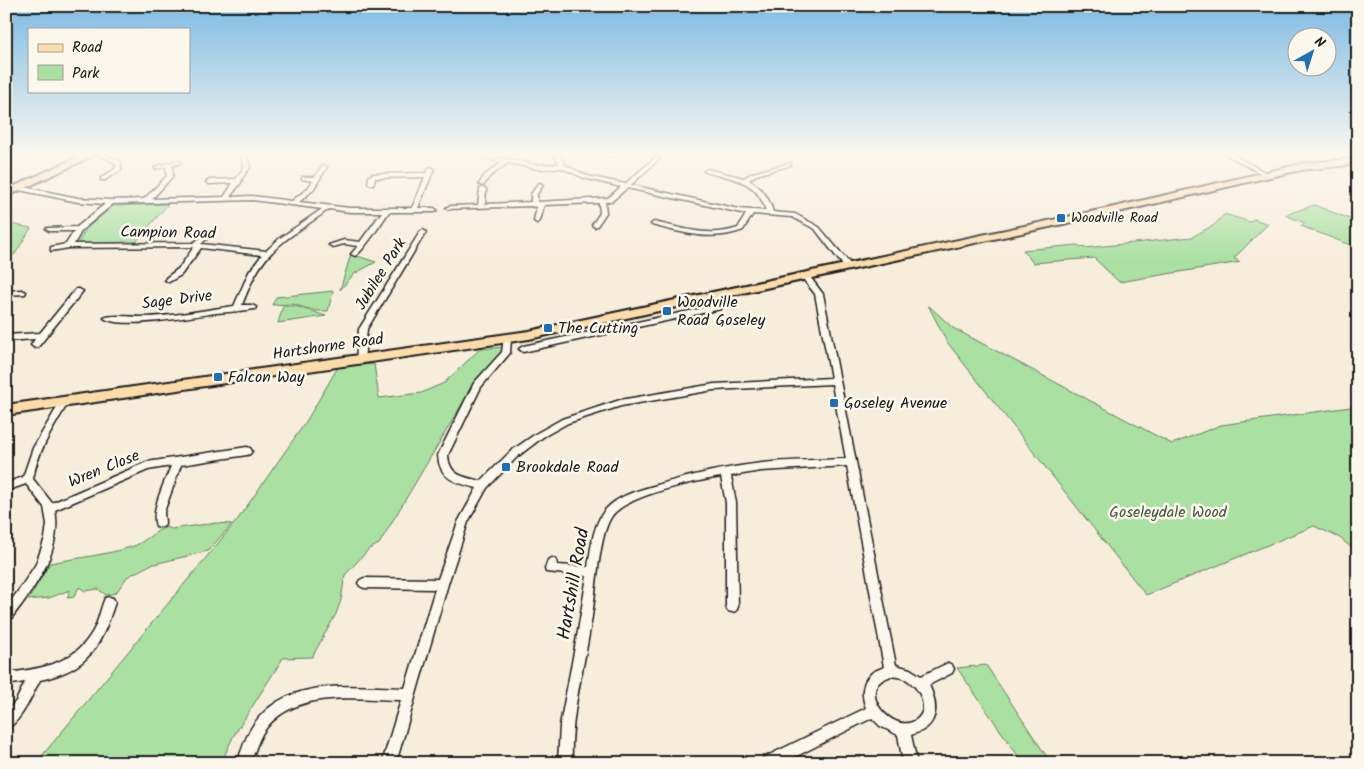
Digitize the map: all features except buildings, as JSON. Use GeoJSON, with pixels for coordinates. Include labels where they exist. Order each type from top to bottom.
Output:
{"type":"FeatureCollection","features":[{"type":"Feature","properties":{"kind":"main road"},"geometry":{"type":"LineString","coordinates":[[507,339],[528,344],[699,305],[804,275],[1202,190]]}},
{"type":"Feature","properties":{"kind":"main road","name":"Hartshorne Road"},"geometry":{"type":"LineString","coordinates":[[6,410],[507,339]]}},
{"type":"Feature","properties":{"kind":"street"},"geometry":{"type":"LineString","coordinates":[[28,190],[78,200],[111,202],[226,198],[273,199],[326,208],[386,211],[434,210]]}},
{"type":"Feature","properties":{"kind":"street"},"geometry":{"type":"LineString","coordinates":[[146,201],[157,190]]}},
{"type":"Feature","properties":{"kind":"street"},"geometry":{"type":"LineString","coordinates":[[226,198],[232,190]]}},
{"type":"Feature","properties":{"kind":"street"},"geometry":{"type":"LineString","coordinates":[[295,202],[310,190]]}},
{"type":"Feature","properties":{"kind":"street"},"geometry":{"type":"LineString","coordinates":[[414,210],[422,190]]}},
{"type":"Feature","properties":{"kind":"street"},"geometry":{"type":"LineString","coordinates":[[481,207],[483,190]]}},
{"type":"Feature","properties":{"kind":"street"},"geometry":{"type":"LineString","coordinates":[[537,190],[534,194],[537,205],[537,221]]}},
{"type":"Feature","properties":{"kind":"street"},"geometry":{"type":"LineString","coordinates":[[449,208],[602,202],[617,196],[624,190]]}},
{"type":"Feature","properties":{"kind":"street"},"geometry":{"type":"LineString","coordinates":[[646,190],[750,213],[770,212],[793,215],[809,222],[848,266]]}},
{"type":"Feature","properties":{"kind":"street"},"geometry":{"type":"LineString","coordinates":[[760,190],[770,212]]}},
{"type":"Feature","properties":{"kind":"street","name":"Campion Road"},"geometry":{"type":"LineString","coordinates":[[69,246],[79,229],[111,202]]}},
{"type":"Feature","properties":{"kind":"street"},"geometry":{"type":"LineString","coordinates":[[596,226],[603,213],[602,202]]}},
{"type":"Feature","properties":{"kind":"street","name":"Sage Drive"},"geometry":{"type":"LineString","coordinates":[[237,308],[246,283],[266,253],[326,208]]}},
{"type":"Feature","properties":{"kind":"street"},"geometry":{"type":"LineString","coordinates":[[355,254],[386,211]]}},
{"type":"Feature","properties":{"kind":"street"},"geometry":{"type":"LineString","coordinates":[[654,224],[709,236],[721,235],[740,229],[748,220],[750,213]]}},
{"type":"Feature","properties":{"kind":"street"},"geometry":{"type":"LineString","coordinates":[[49,229],[79,229]]}},
{"type":"Feature","properties":{"kind":"street","name":"Jubilee Park"},"geometry":{"type":"LineString","coordinates":[[360,360],[363,328],[423,232]]}},
{"type":"Feature","properties":{"kind":"street"},"geometry":{"type":"LineString","coordinates":[[169,280],[178,275],[197,246],[210,234]]}},
{"type":"Feature","properties":{"kind":"street"},"geometry":{"type":"LineString","coordinates":[[333,245],[344,242],[363,244]]}},
{"type":"Feature","properties":{"kind":"street","name":"Campion Road"},"geometry":{"type":"LineString","coordinates":[[54,249],[69,246],[197,246],[266,253]]}},
{"type":"Feature","properties":{"kind":"street"},"geometry":{"type":"LineString","coordinates":[[804,275],[819,294],[891,670]]}},
{"type":"Feature","properties":{"kind":"street"},"geometry":{"type":"LineString","coordinates":[[35,345],[79,290]]}},
{"type":"Feature","properties":{"kind":"street"},"geometry":{"type":"LineString","coordinates":[[7,294],[22,292]]}},
{"type":"Feature","properties":{"kind":"street"},"geometry":{"type":"LineString","coordinates":[[699,305],[718,307]]}},
{"type":"Feature","properties":{"kind":"street","name":"Sage Drive"},"geometry":{"type":"LineString","coordinates":[[108,318],[119,323],[252,307]]}},
{"type":"Feature","properties":{"kind":"street"},"geometry":{"type":"LineString","coordinates":[[6,338],[42,336]]}},
{"type":"Feature","properties":{"kind":"street"},"geometry":{"type":"LineString","coordinates":[[483,485],[460,480],[447,472],[443,455],[477,384],[506,353],[507,339]]}},
{"type":"Feature","properties":{"kind":"street"},"geometry":{"type":"LineString","coordinates":[[389,763],[442,584],[463,522],[483,485],[514,454],[540,434],[565,420],[606,406],[714,387],[836,381]]}},
{"type":"Feature","properties":{"kind":"street"},"geometry":{"type":"LineString","coordinates":[[8,611],[42,561],[51,532],[53,521],[50,508],[28,479],[30,467],[38,448],[65,402]]}},
{"type":"Feature","properties":{"kind":"street","name":"Wren Close"},"geometry":{"type":"LineString","coordinates":[[50,508],[132,471],[177,462],[229,459],[247,451]]}},
{"type":"Feature","properties":{"kind":"street"},"geometry":{"type":"LineString","coordinates":[[160,523],[159,512],[177,462]]}},
{"type":"Feature","properties":{"kind":"street","name":"Hartshill Road"},"geometry":{"type":"LineString","coordinates":[[565,763],[567,719],[592,572],[601,524],[608,513],[621,502],[658,488],[725,472],[761,467],[851,462]]}},
{"type":"Feature","properties":{"kind":"street"},"geometry":{"type":"LineString","coordinates":[[725,472],[731,502],[732,606]]}},
{"type":"Feature","properties":{"kind":"street"},"geometry":{"type":"LineString","coordinates":[[6,487],[28,479]]}},
{"type":"Feature","properties":{"kind":"street"},"geometry":{"type":"LineString","coordinates":[[552,563],[550,569],[592,572]]}},
{"type":"Feature","properties":{"kind":"street"},"geometry":{"type":"LineString","coordinates":[[364,583],[442,584]]}},
{"type":"Feature","properties":{"kind":"street"},"geometry":{"type":"LineString","coordinates":[[6,679],[54,672],[82,654],[96,638],[109,602]]}},
{"type":"Feature","properties":{"kind":"street"},"geometry":{"type":"LineString","coordinates":[[920,683],[948,669]]}},
{"type":"Feature","properties":{"kind":"street"},"geometry":{"type":"LineString","coordinates":[[891,670],[907,673],[920,683],[929,701],[930,708],[926,719],[917,727],[904,730],[892,727],[873,711],[869,700],[868,688],[877,676],[891,670]]}},
{"type":"Feature","properties":{"kind":"street"},"geometry":{"type":"LineString","coordinates":[[6,723],[20,706],[36,675]]}},
{"type":"Feature","properties":{"kind":"street"},"geometry":{"type":"LineString","coordinates":[[244,763],[258,728],[273,710],[293,700],[313,694],[409,694]]}},
{"type":"Feature","properties":{"kind":"street"},"geometry":{"type":"LineString","coordinates":[[768,763],[873,711]]}},
{"type":"Feature","properties":{"kind":"street"},"geometry":{"type":"LineString","coordinates":[[904,730],[910,763]]}},
{"type":"Feature","properties":{"kind":"green space"},"geometry":{"type":"Polygon","coordinates":[[[168,204],[136,242],[78,243],[86,229],[113,206],[168,204]]]}},
{"type":"Feature","properties":{"kind":"green space"},"geometry":{"type":"Polygon","coordinates":[[[1314,205],[1358,222],[1358,248],[1301,226],[1305,223],[1285,215],[1314,205]]]}},
{"type":"Feature","properties":{"kind":"green space"},"geometry":{"type":"Polygon","coordinates":[[[1225,214],[1250,222],[1254,219],[1268,224],[1234,258],[1240,262],[1119,282],[1094,258],[1033,263],[1023,250],[1077,245],[1085,248],[1192,237],[1214,225],[1225,214]]]}},
{"type":"Feature","properties":{"kind":"green space"},"geometry":{"type":"Polygon","coordinates":[[[6,223],[31,228],[15,254],[6,261],[6,223]]]}},
{"type":"Feature","properties":{"kind":"green space"},"geometry":{"type":"Polygon","coordinates":[[[351,254],[376,262],[354,274],[340,290],[351,254]]]}},
{"type":"Feature","properties":{"kind":"green space"},"geometry":{"type":"Polygon","coordinates":[[[333,291],[328,311],[316,311],[292,304],[272,305],[276,297],[333,291]]]}},
{"type":"Feature","properties":{"kind":"green space","name":"Goseleydale Wood"},"geometry":{"type":"Polygon","coordinates":[[[928,305],[953,328],[1172,444],[1221,425],[1358,406],[1358,553],[1340,538],[1314,526],[1146,595],[947,342],[928,305]]]}},
{"type":"Feature","properties":{"kind":"green space"},"geometry":{"type":"Polygon","coordinates":[[[283,306],[295,306],[326,316],[278,323],[283,306]]]}},
{"type":"Feature","properties":{"kind":"green space"},"geometry":{"type":"Polygon","coordinates":[[[504,347],[504,352],[474,384],[379,544],[369,549],[345,575],[341,600],[336,614],[312,657],[283,658],[233,737],[221,763],[38,763],[238,519],[307,420],[338,367],[374,364],[379,398],[421,393],[444,383],[480,349],[504,347]]]}},
{"type":"Feature","properties":{"kind":"green space"},"geometry":{"type":"Polygon","coordinates":[[[215,523],[232,524],[208,551],[150,565],[127,577],[116,593],[106,595],[98,589],[85,591],[79,587],[74,597],[67,598],[70,590],[49,598],[28,600],[50,563],[131,547],[167,527],[171,529],[215,523]]]}},
{"type":"Feature","properties":{"kind":"green space"},"geometry":{"type":"Polygon","coordinates":[[[986,665],[1051,763],[1023,763],[957,668],[986,665]]]}},
{"type":"Feature","properties":{"kind":"place","name":"Woodville Road"},"geometry":{"type":"Point","coordinates":[1061,218]}},
{"type":"Feature","properties":{"kind":"place","name":"Woodville Road Goseley"},"geometry":{"type":"Point","coordinates":[667,311]}},
{"type":"Feature","properties":{"kind":"place","name":"The Cutting"},"geometry":{"type":"Point","coordinates":[548,328]}},
{"type":"Feature","properties":{"kind":"place","name":"Falcon Way"},"geometry":{"type":"Point","coordinates":[218,377]}},
{"type":"Feature","properties":{"kind":"place","name":"Goseley Avenue"},"geometry":{"type":"Point","coordinates":[834,403]}},
{"type":"Feature","properties":{"kind":"place","name":"Brookdale Road"},"geometry":{"type":"Point","coordinates":[506,467]}}]}
